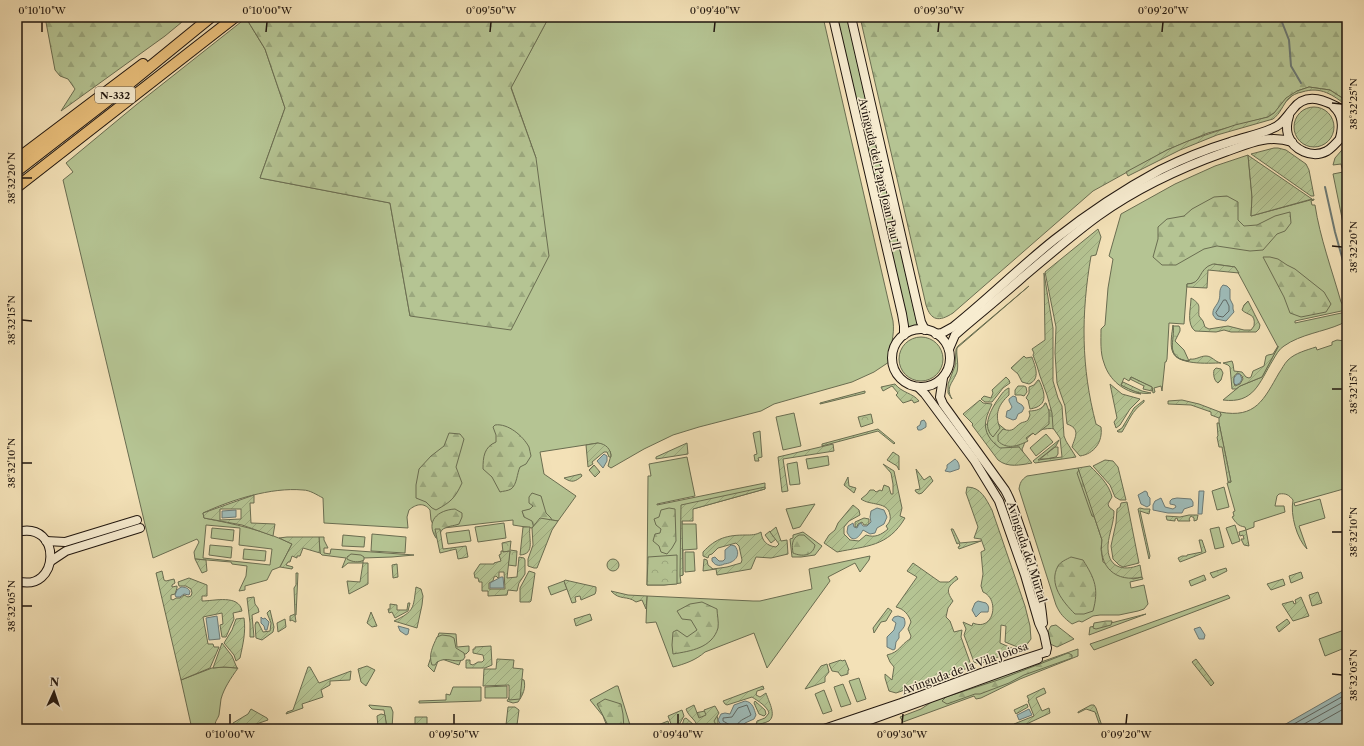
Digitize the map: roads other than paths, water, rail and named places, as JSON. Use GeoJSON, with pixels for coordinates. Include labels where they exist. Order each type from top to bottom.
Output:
{"type":"FeatureCollection","features":[{"type":"Feature","properties":{"kind":"highway"},"geometry":{"type":"LineString","coordinates":[[17,160],[139,68],[180,35],[211,17]]}},
{"type":"Feature","properties":{"kind":"highway","name":"N-332"},"geometry":{"type":"LineString","coordinates":[[17,171],[124,88],[211,17]]}},
{"type":"Feature","properties":{"kind":"highway","name":"N-332"},"geometry":{"type":"LineString","coordinates":[[17,187],[235,17]]}},
{"type":"Feature","properties":{"kind":"main road","name":"Avinguda del Papa Joan Pau II"},"geometry":{"type":"LineString","coordinates":[[833,17],[904,326],[904,335]]}},
{"type":"Feature","properties":{"kind":"main road","name":"Avinguda del Papa Joan Pau II"},"geometry":{"type":"LineString","coordinates":[[851,17],[920,322],[925,330]]}},
{"type":"Feature","properties":{"kind":"main road"},"geometry":{"type":"LineString","coordinates":[[936,334],[942,333],[953,327],[1054,240],[1081,220],[1127,189],[1162,170],[1197,153],[1277,127],[1289,116],[1296,106],[1306,100],[1314,98],[1323,100],[1347,112]]}},
{"type":"Feature","properties":{"kind":"main road"},"geometry":{"type":"LineString","coordinates":[[1330,103],[1340,115],[1342,131],[1339,139]]}},
{"type":"Feature","properties":{"kind":"main road"},"geometry":{"type":"LineString","coordinates":[[1289,116],[1287,125],[1288,134],[1298,149],[1307,153],[1316,154],[1326,152],[1334,146],[1347,131]]}},
{"type":"Feature","properties":{"kind":"main road"},"geometry":{"type":"LineString","coordinates":[[948,349],[954,336],[968,323],[1064,242],[1122,200],[1169,174],[1246,144],[1274,138],[1292,142]]}},
{"type":"Feature","properties":{"kind":"main road"},"geometry":{"type":"LineString","coordinates":[[917,330],[925,330],[936,334],[944,340],[950,356],[950,364],[943,378],[927,387],[918,387],[902,381],[893,367],[892,358],[893,350],[897,342],[904,335],[917,330]]}},
{"type":"Feature","properties":{"kind":"main road","name":"Avinguda del Murtal"},"geometry":{"type":"LineString","coordinates":[[943,378],[940,387],[940,397],[943,404],[1009,498],[1031,559],[1041,607],[1047,648],[1046,652]]}},
{"type":"Feature","properties":{"kind":"main road","name":"Avinguda del Murtal"},"geometry":{"type":"LineString","coordinates":[[918,387],[925,394],[974,460],[999,501],[1025,574],[1039,623],[1044,634]]}},
{"type":"Feature","properties":{"kind":"main road"},"geometry":{"type":"LineString","coordinates":[[46,541],[65,542],[139,524],[66,551],[51,561]]}},
{"type":"Feature","properties":{"kind":"main road"},"geometry":{"type":"LineString","coordinates":[[17,532],[28,530],[43,537],[51,550],[51,561],[46,573],[41,577],[28,582],[17,581]]}},
{"type":"Feature","properties":{"kind":"main road","name":"Avinguda de la Vila Joiosa"},"geometry":{"type":"LineString","coordinates":[[824,729],[901,703],[984,672],[1046,652]]}},
{"type":"Feature","properties":{"kind":"main road","name":"Avinguda de la Vila Joiosa"},"geometry":{"type":"LineString","coordinates":[[845,729],[1037,660],[1046,652]]}},
{"type":"Feature","properties":{"kind":"water"},"geometry":{"type":"Polygon","coordinates":[[[1223,285],[1230,289],[1230,299],[1234,312],[1226,321],[1216,319],[1213,315],[1223,285]]]}},
{"type":"Feature","properties":{"kind":"water"},"geometry":{"type":"Polygon","coordinates":[[[1237,374],[1240,374],[1242,379],[1240,383],[1236,385],[1234,383],[1234,378],[1237,374]]]}},
{"type":"Feature","properties":{"kind":"water"},"geometry":{"type":"Polygon","coordinates":[[[1013,396],[1016,397],[1017,402],[1024,408],[1022,412],[1018,414],[1016,419],[1013,420],[1006,417],[1007,411],[1012,407],[1009,399],[1013,396]]]}},
{"type":"Feature","properties":{"kind":"water"},"geometry":{"type":"Polygon","coordinates":[[[924,420],[926,427],[918,430],[917,427],[920,425],[921,421],[924,420]]]}},
{"type":"Feature","properties":{"kind":"water"},"geometry":{"type":"Polygon","coordinates":[[[604,454],[607,456],[607,461],[603,468],[597,461],[604,454]]]}},
{"type":"Feature","properties":{"kind":"water"},"geometry":{"type":"Polygon","coordinates":[[[955,459],[958,463],[959,469],[950,472],[945,471],[947,465],[955,459]]]}},
{"type":"Feature","properties":{"kind":"water"},"geometry":{"type":"Polygon","coordinates":[[[1145,491],[1150,498],[1150,505],[1147,507],[1141,504],[1138,495],[1145,491]]]}},
{"type":"Feature","properties":{"kind":"water"},"geometry":{"type":"Polygon","coordinates":[[[1199,491],[1204,491],[1202,514],[1198,514],[1199,491]]]}},
{"type":"Feature","properties":{"kind":"water"},"geometry":{"type":"Polygon","coordinates":[[[1161,498],[1165,507],[1173,509],[1176,507],[1175,505],[1170,504],[1170,501],[1177,498],[1191,499],[1193,506],[1184,509],[1182,513],[1168,513],[1153,510],[1155,501],[1161,498]]]}},
{"type":"Feature","properties":{"kind":"water"},"geometry":{"type":"Polygon","coordinates":[[[877,508],[884,510],[887,517],[884,524],[877,528],[875,533],[870,534],[863,530],[857,537],[853,539],[851,538],[847,532],[848,526],[853,523],[854,527],[857,528],[861,523],[863,526],[867,526],[871,522],[871,511],[877,508]]]}},
{"type":"Feature","properties":{"kind":"water"},"geometry":{"type":"Polygon","coordinates":[[[236,510],[236,517],[222,518],[222,511],[236,510]]]}},
{"type":"Feature","properties":{"kind":"water"},"geometry":{"type":"Polygon","coordinates":[[[731,545],[735,546],[738,553],[734,561],[718,565],[712,561],[712,558],[715,557],[719,561],[723,561],[725,559],[725,550],[731,545]]]}},
{"type":"Feature","properties":{"kind":"water"},"geometry":{"type":"Polygon","coordinates":[[[503,577],[504,588],[490,588],[490,583],[503,577]]]}},
{"type":"Feature","properties":{"kind":"water"},"geometry":{"type":"Polygon","coordinates":[[[181,587],[189,590],[189,595],[184,594],[180,597],[176,597],[175,595],[177,590],[181,587]]]}},
{"type":"Feature","properties":{"kind":"water"},"geometry":{"type":"Polygon","coordinates":[[[978,601],[986,603],[989,609],[988,612],[981,612],[976,617],[972,610],[975,603],[978,601]]]}},
{"type":"Feature","properties":{"kind":"water"},"geometry":{"type":"Polygon","coordinates":[[[217,616],[220,639],[209,640],[206,618],[217,616]]]}},
{"type":"Feature","properties":{"kind":"water"},"geometry":{"type":"Polygon","coordinates":[[[898,616],[904,618],[905,625],[899,633],[899,638],[896,642],[895,649],[893,650],[887,647],[887,637],[894,630],[896,623],[892,620],[894,617],[898,616]]]}},
{"type":"Feature","properties":{"kind":"water"},"geometry":{"type":"Polygon","coordinates":[[[261,617],[263,619],[265,618],[269,622],[267,630],[265,630],[261,623],[261,617]]]}},
{"type":"Feature","properties":{"kind":"water"},"geometry":{"type":"Polygon","coordinates":[[[398,626],[409,629],[408,634],[406,635],[400,631],[398,626]]]}},
{"type":"Feature","properties":{"kind":"water"},"geometry":{"type":"Polygon","coordinates":[[[1200,627],[1205,635],[1204,639],[1199,639],[1194,629],[1200,627]]]}},
{"type":"Feature","properties":{"kind":"water"},"geometry":{"type":"Polygon","coordinates":[[[1347,689],[1347,729],[1277,729],[1347,689]]]}},
{"type":"Feature","properties":{"kind":"water"},"geometry":{"type":"Polygon","coordinates":[[[745,701],[753,706],[756,715],[754,719],[745,723],[739,729],[724,727],[718,720],[721,714],[730,714],[734,705],[745,701]]]}},
{"type":"Feature","properties":{"kind":"water"},"geometry":{"type":"Polygon","coordinates":[[[1029,709],[1032,715],[1019,720],[1017,715],[1029,709]]]}},
{"type":"Feature","properties":{"kind":"waterway"},"geometry":{"type":"LineString","coordinates":[[1280,17],[1289,40],[1291,66],[1301,83]]}},
{"type":"Feature","properties":{"kind":"waterway"},"geometry":{"type":"LineString","coordinates":[[1325,187],[1335,232],[1347,275]]}}]}
